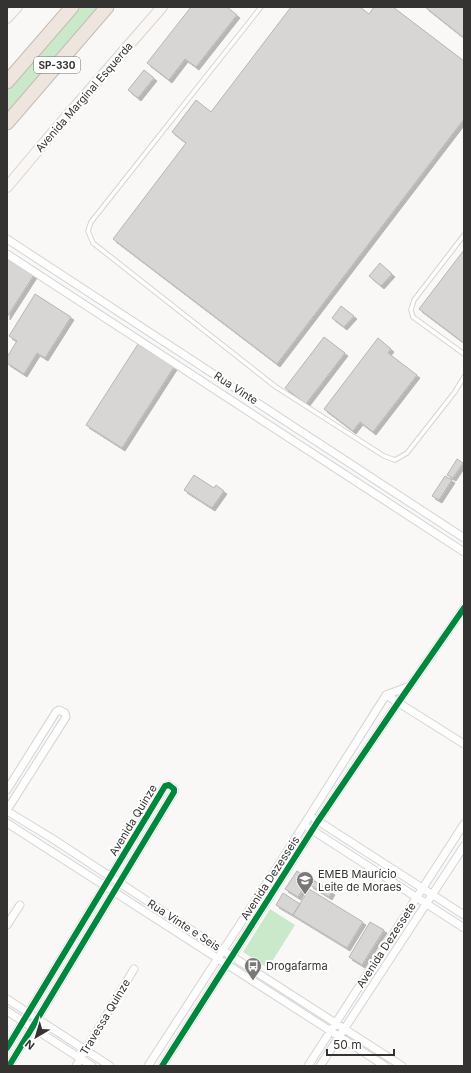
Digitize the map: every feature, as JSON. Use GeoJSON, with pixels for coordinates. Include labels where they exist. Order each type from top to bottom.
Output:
{"type":"FeatureCollection","features":[{"type":"Feature","properties":{"kind":"highway","name":"SP-330"},"geometry":{"type":"LineString","coordinates":[[7,82],[72,7]]}},
{"type":"Feature","properties":{"kind":"highway","name":"SP-330"},"geometry":{"type":"LineString","coordinates":[[7,123],[107,7]]}},
{"type":"Feature","properties":{"kind":"main road"},"geometry":{"type":"LineString","coordinates":[[7,18],[17,7]]}},
{"type":"Feature","properties":{"kind":"main road","name":"Avenida Marginal Esquerda"},"geometry":{"type":"LineString","coordinates":[[7,187],[54,130],[162,7]]}},
{"type":"Feature","properties":{"kind":"street","name":"Rua Vinte"},"geometry":{"type":"LineString","coordinates":[[7,239],[464,538]]}},
{"type":"Feature","properties":{"kind":"street","name":"Rua Vinte"},"geometry":{"type":"LineString","coordinates":[[7,254],[464,552]]}},
{"type":"Feature","properties":{"kind":"street","name":"Avenida Dezesseis"},"geometry":{"type":"LineString","coordinates":[[162,1066],[312,830],[464,608]]}},
{"type":"Feature","properties":{"kind":"street"},"geometry":{"type":"LineString","coordinates":[[386,695],[411,686]]}},
{"type":"Feature","properties":{"kind":"street","name":"Avenida Dezesseis"},"geometry":{"type":"LineString","coordinates":[[148,1066],[386,695]]}},
{"type":"Feature","properties":{"kind":"street"},"geometry":{"type":"LineString","coordinates":[[386,695],[464,744]]}},
{"type":"Feature","properties":{"kind":"street"},"geometry":{"type":"LineString","coordinates":[[7,790],[56,712],[61,710],[66,717],[7,810]]}},
{"type":"Feature","properties":{"kind":"street"},"geometry":{"type":"LineString","coordinates":[[24,764],[32,770]]}},
{"type":"Feature","properties":{"kind":"street","name":"Avenida Quinze"},"geometry":{"type":"LineString","coordinates":[[7,1048],[166,786],[172,786],[174,792],[9,1066]]}},
{"type":"Feature","properties":{"kind":"street","name":"Rua Vinte e Seis"},"geometry":{"type":"LineString","coordinates":[[7,810],[402,1066]]}},
{"type":"Feature","properties":{"kind":"street"},"geometry":{"type":"LineString","coordinates":[[309,815],[464,915]]}},
{"type":"Feature","properties":{"kind":"street","name":"Rua Vinte e Seis"},"geometry":{"type":"LineString","coordinates":[[7,823],[385,1066]]}},
{"type":"Feature","properties":{"kind":"street","name":"Avenida Dezessete"},"geometry":{"type":"LineString","coordinates":[[308,1066],[464,824]]}},
{"type":"Feature","properties":{"kind":"street"},"geometry":{"type":"LineString","coordinates":[[304,825],[464,928]]}},
{"type":"Feature","properties":{"kind":"street","name":"Avenida Dezessete"},"geometry":{"type":"LineString","coordinates":[[320,1066],[464,846]]}},
{"type":"Feature","properties":{"kind":"street"},"geometry":{"type":"LineString","coordinates":[[7,926],[20,905]]}},
{"type":"Feature","properties":{"kind":"street","name":"Travessa Quinze"},"geometry":{"type":"LineString","coordinates":[[76,1066],[134,968]]}},
{"type":"Feature","properties":{"kind":"street"},"geometry":{"type":"LineString","coordinates":[[7,999],[110,1066]]}},
{"type":"Feature","properties":{"kind":"street"},"geometry":{"type":"LineString","coordinates":[[7,1011],[92,1066]]}},
{"type":"Feature","properties":{"kind":"lane"},"geometry":{"type":"LineString","coordinates":[[261,7],[91,222],[88,231],[94,242],[276,387],[384,456],[395,460],[407,453],[454,393],[464,377]]}},
{"type":"Feature","properties":{"kind":"lane"},"geometry":{"type":"LineString","coordinates":[[464,235],[414,300],[411,310],[413,317],[464,354]]}},
{"type":"Feature","properties":{"kind":"green space"},"geometry":{"type":"Polygon","coordinates":[[[80,7],[101,7],[7,115],[8,89],[80,7]]]}},
{"type":"Feature","properties":{"kind":"green space"},"geometry":{"type":"Polygon","coordinates":[[[270,909],[295,925],[268,968],[243,952],[270,909]]]}},
{"type":"Feature","properties":{"kind":"building"},"geometry":{"type":"Polygon","coordinates":[[[191,7],[227,7],[237,15],[196,67],[185,59],[169,80],[147,63],[191,7]]]}},
{"type":"Feature","properties":{"kind":"building"},"geometry":{"type":"Polygon","coordinates":[[[291,7],[360,7],[369,14],[374,7],[393,7],[464,61],[464,119],[277,364],[113,239],[186,143],[172,132],[196,100],[211,112],[291,7]]]}},
{"type":"Feature","properties":{"kind":"building"},"geometry":{"type":"Polygon","coordinates":[[[425,7],[464,7],[464,38],[425,7]]]}},
{"type":"Feature","properties":{"kind":"building"},"geometry":{"type":"Polygon","coordinates":[[[144,70],[154,78],[138,98],[128,90],[144,70]]]}},
{"type":"Feature","properties":{"kind":"building"},"geometry":{"type":"Polygon","coordinates":[[[464,250],[464,343],[419,309],[464,250]]]}},
{"type":"Feature","properties":{"kind":"building"},"geometry":{"type":"Polygon","coordinates":[[[7,257],[34,275],[7,317],[7,257]]]}},
{"type":"Feature","properties":{"kind":"building"},"geometry":{"type":"Polygon","coordinates":[[[380,263],[392,274],[381,286],[369,276],[380,263]]]}},
{"type":"Feature","properties":{"kind":"building"},"geometry":{"type":"Polygon","coordinates":[[[35,294],[71,317],[45,358],[37,353],[24,374],[7,363],[7,357],[17,341],[9,336],[35,294]]]}},
{"type":"Feature","properties":{"kind":"building"},"geometry":{"type":"Polygon","coordinates":[[[341,306],[354,316],[344,327],[332,318],[341,306]]]}},
{"type":"Feature","properties":{"kind":"building"},"geometry":{"type":"Polygon","coordinates":[[[324,337],[345,353],[306,404],[285,388],[324,337]]]}},
{"type":"Feature","properties":{"kind":"building"},"geometry":{"type":"Polygon","coordinates":[[[378,338],[391,349],[388,353],[417,375],[373,432],[360,422],[353,431],[324,409],[378,338]]]}},
{"type":"Feature","properties":{"kind":"building"},"geometry":{"type":"Polygon","coordinates":[[[138,344],[174,367],[122,448],[86,425],[138,344]]]}},
{"type":"Feature","properties":{"kind":"building"},"geometry":{"type":"Polygon","coordinates":[[[457,459],[463,463],[453,478],[447,475],[457,459]]]}},
{"type":"Feature","properties":{"kind":"building"},"geometry":{"type":"Polygon","coordinates":[[[194,475],[214,488],[216,485],[224,491],[212,508],[184,490],[194,475]]]}},
{"type":"Feature","properties":{"kind":"building"},"geometry":{"type":"Polygon","coordinates":[[[445,476],[452,480],[439,500],[432,496],[445,476]]]}},
{"type":"Feature","properties":{"kind":"building"},"geometry":{"type":"Polygon","coordinates":[[[297,871],[309,879],[298,897],[285,889],[297,871]]]}},
{"type":"Feature","properties":{"kind":"building"},"geometry":{"type":"Polygon","coordinates":[[[313,880],[332,892],[329,897],[310,885],[313,880]]]}},
{"type":"Feature","properties":{"kind":"building"},"geometry":{"type":"Polygon","coordinates":[[[309,889],[363,922],[347,948],[293,915],[309,889]]]}},
{"type":"Feature","properties":{"kind":"building"},"geometry":{"type":"Polygon","coordinates":[[[283,893],[300,904],[293,915],[276,905],[283,893]]]}},
{"type":"Feature","properties":{"kind":"building"},"geometry":{"type":"Polygon","coordinates":[[[370,922],[384,930],[362,965],[349,957],[370,922]]]}},
{"type":"Feature","properties":{"kind":"cycle path"},"geometry":{"type":"LineString","coordinates":[[162,1066],[318,821],[464,608]]}},
{"type":"Feature","properties":{"kind":"cycle path"},"geometry":{"type":"LineString","coordinates":[[7,1048],[165,786],[169,785],[174,789],[174,792],[9,1066]]}},
{"type":"Feature","properties":{"kind":"place","name":"EMEB Maurício Leite de Moraes"},"geometry":{"type":"Point","coordinates":[305,895]}},
{"type":"Feature","properties":{"kind":"place","name":"Drogafarma"},"geometry":{"type":"Point","coordinates":[253,981]}}]}
